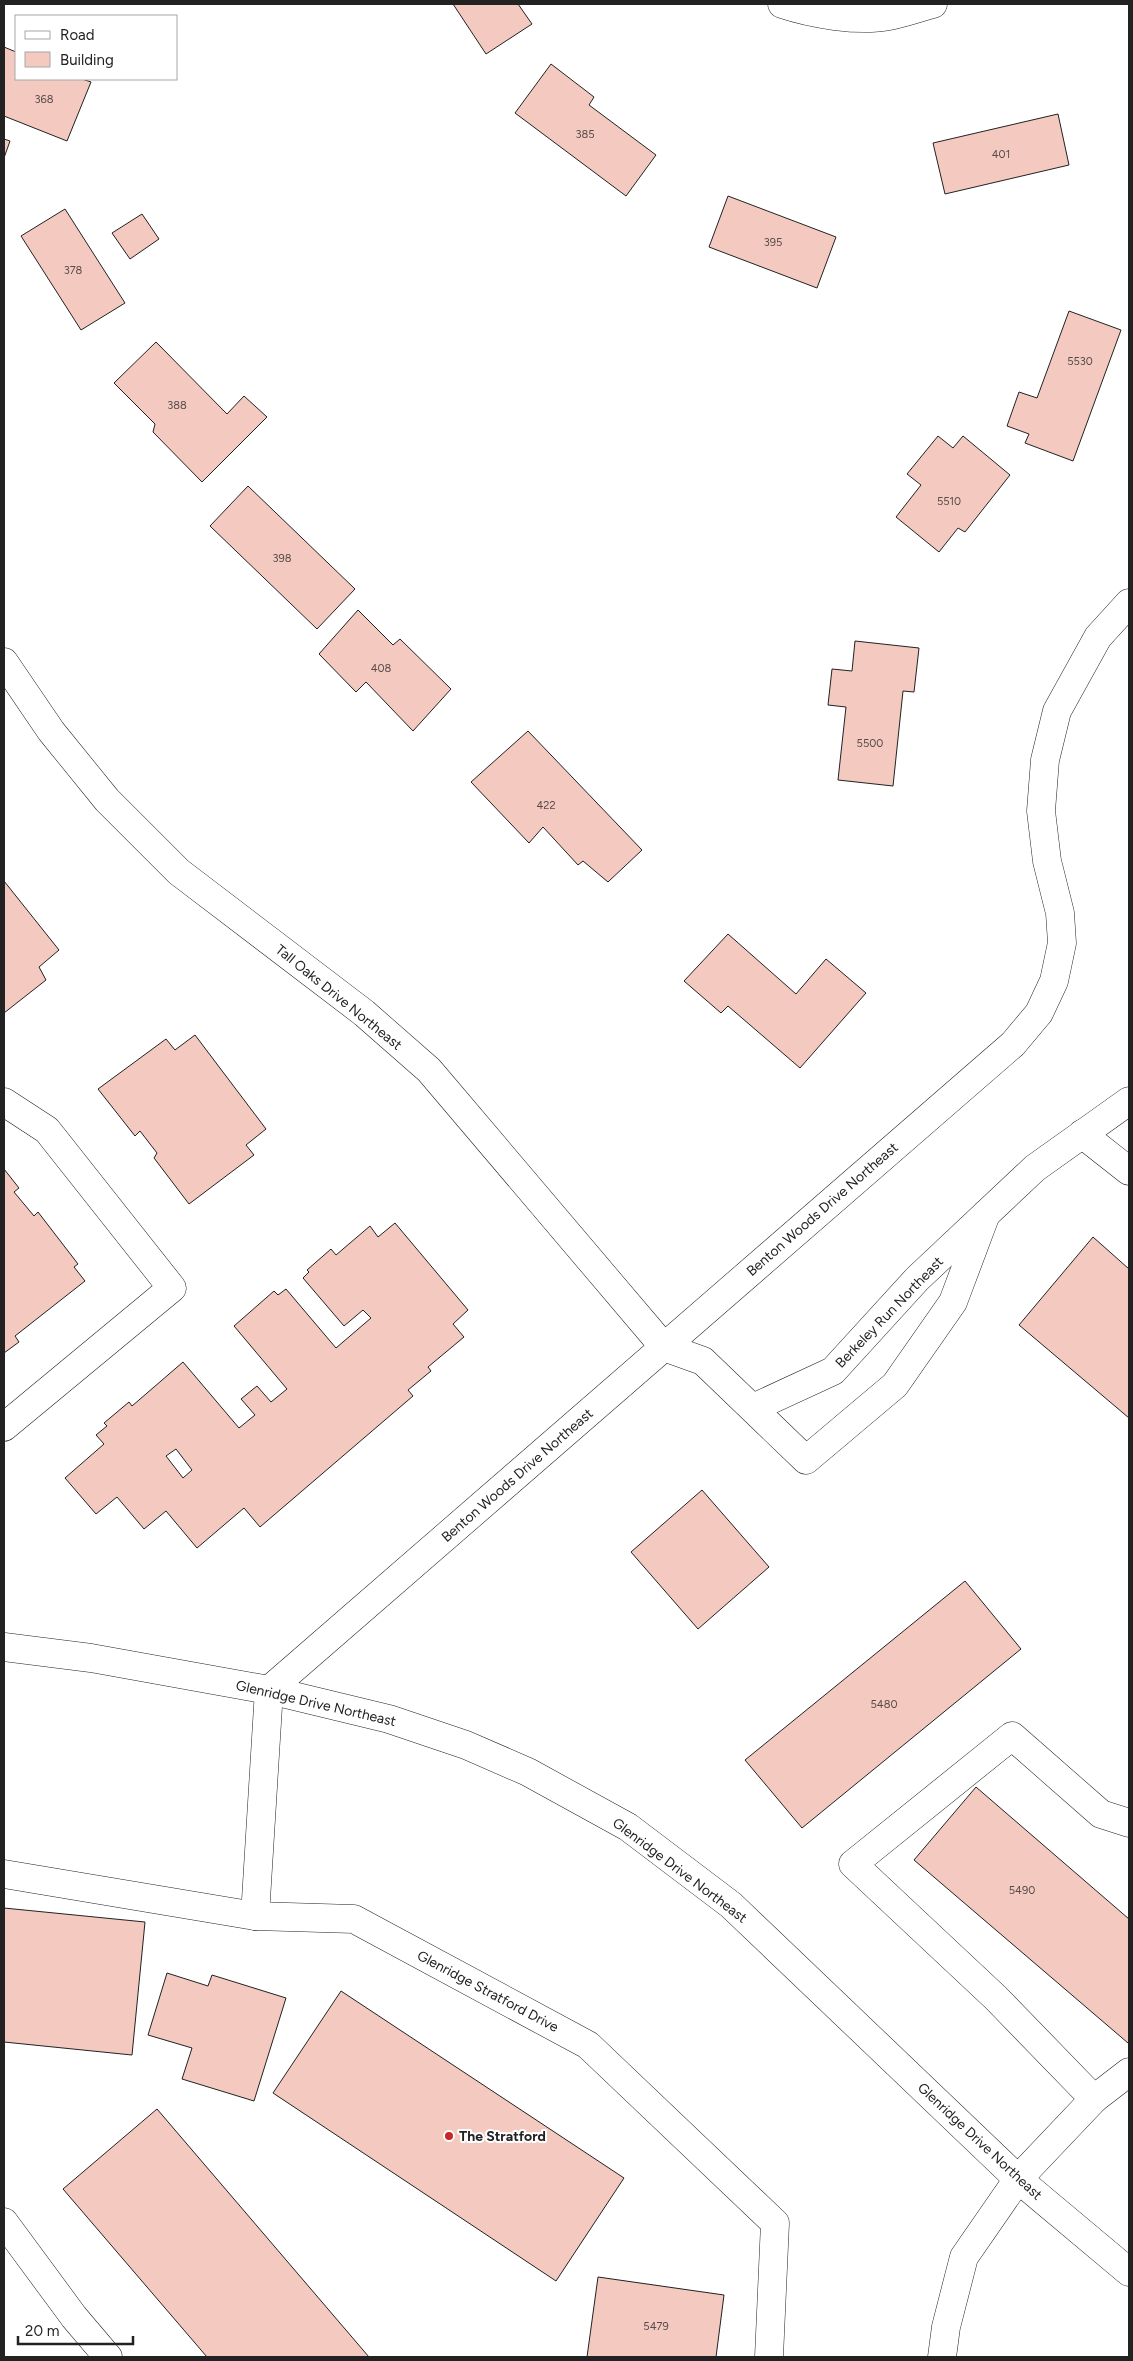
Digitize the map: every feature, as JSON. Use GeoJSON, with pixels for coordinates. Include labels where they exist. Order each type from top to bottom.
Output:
{"type":"FeatureCollection","features":[{"type":"Feature","properties":{"kind":"street"},"geometry":{"type":"LineString","coordinates":[[782,4],[803,11],[842,17],[886,16],[933,4]]}},
{"type":"Feature","properties":{"kind":"street","name":"Benton Woods Drive Northeast"},"geometry":{"type":"LineString","coordinates":[[269,1690],[1013,1044],[1039,1013],[1054,980],[1062,943],[1060,913],[1047,861],[1041,811],[1045,760],[1057,711],[1098,637],[1129,603]]}},
{"type":"Feature","properties":{"kind":"street","name":"Tall Oaks Drive Northeast"},"geometry":{"type":"LineString","coordinates":[[4,662],[51,731],[107,800],[179,872],[364,1013],[429,1070],[664,1347]]}},
{"type":"Feature","properties":{"kind":"street","name":"Berkeley Run Northeast"},"geometry":{"type":"LineString","coordinates":[[753,1408],[833,1371],[917,1279],[1035,1168],[1129,1101]]}},
{"type":"Feature","properties":{"kind":"street"},"geometry":{"type":"LineString","coordinates":[[4,1102],[47,1130],[172,1288],[4,1427]]}},
{"type":"Feature","properties":{"kind":"street"},"geometry":{"type":"LineString","coordinates":[[1082,1134],[1129,1171]]}},
{"type":"Feature","properties":{"kind":"street","name":"Berkeley Run Northeast"},"geometry":{"type":"LineString","coordinates":[[664,1347],[703,1361],[806,1460],[895,1385],[953,1302],[986,1214]]}},
{"type":"Feature","properties":{"kind":"street","name":"Glenridge Drive Northeast"},"geometry":{"type":"LineString","coordinates":[[4,1648],[91,1658],[269,1690],[389,1719],[466,1745],[528,1772],[628,1827],[731,1905],[1018,2179],[1129,2272]]}},
{"type":"Feature","properties":{"kind":"street"},"geometry":{"type":"LineString","coordinates":[[255,1916],[269,1690]]}},
{"type":"Feature","properties":{"kind":"street"},"geometry":{"type":"LineString","coordinates":[[1094,2099],[996,1998],[853,1864],[1012,1736],[1101,1814],[1129,1824]]}},
{"type":"Feature","properties":{"kind":"street","name":"Glenridge Stratford Drive"},"geometry":{"type":"LineString","coordinates":[[4,1874],[255,1916],[354,1918],[588,2045],[775,2223],[769,2357]]}},
{"type":"Feature","properties":{"kind":"street"},"geometry":{"type":"LineString","coordinates":[[942,2357],[946,2326],[964,2257],[1018,2179],[1094,2099],[1129,2072]]}},
{"type":"Feature","properties":{"kind":"street"},"geometry":{"type":"LineString","coordinates":[[4,2222],[74,2317],[108,2357]]}},
{"type":"Feature","properties":{"kind":"building"},"geometry":{"type":"Polygon","coordinates":[[[453,4],[518,4],[532,24],[486,54],[453,4]]]}},
{"type":"Feature","properties":{"kind":"building"},"geometry":{"type":"Polygon","coordinates":[[[4,47],[15,52],[15,80],[85,80],[91,82],[67,141],[4,116],[4,47]]]}},
{"type":"Feature","properties":{"kind":"building"},"geometry":{"type":"Polygon","coordinates":[[[551,64],[594,97],[589,105],[656,155],[626,196],[515,113],[551,64]]]}},
{"type":"Feature","properties":{"kind":"building"},"geometry":{"type":"Polygon","coordinates":[[[1058,114],[1069,165],[945,194],[933,143],[1058,114]]]}},
{"type":"Feature","properties":{"kind":"building"},"geometry":{"type":"Polygon","coordinates":[[[4,139],[10,141],[4,158],[4,139]]]}},
{"type":"Feature","properties":{"kind":"building"},"geometry":{"type":"Polygon","coordinates":[[[728,196],[836,237],[817,288],[709,247],[728,196]]]}},
{"type":"Feature","properties":{"kind":"building"},"geometry":{"type":"Polygon","coordinates":[[[65,209],[125,303],[81,330],[21,236],[65,209]]]}},
{"type":"Feature","properties":{"kind":"building"},"geometry":{"type":"Polygon","coordinates":[[[142,214],[159,239],[130,259],[112,233],[142,214]]]}},
{"type":"Feature","properties":{"kind":"building"},"geometry":{"type":"Polygon","coordinates":[[[1069,311],[1121,330],[1073,461],[1025,443],[1029,434],[1007,426],[1019,392],[1037,398],[1069,311]]]}},
{"type":"Feature","properties":{"kind":"building"},"geometry":{"type":"Polygon","coordinates":[[[156,342],[227,414],[244,396],[267,417],[202,482],[153,432],[155,424],[114,383],[156,342]]]}},
{"type":"Feature","properties":{"kind":"building"},"geometry":{"type":"Polygon","coordinates":[[[938,436],[953,448],[963,436],[1010,475],[965,532],[958,528],[939,552],[896,517],[921,485],[907,474],[938,436]]]}},
{"type":"Feature","properties":{"kind":"building"},"geometry":{"type":"Polygon","coordinates":[[[248,486],[355,589],[317,629],[210,526],[248,486]]]}},
{"type":"Feature","properties":{"kind":"building"},"geometry":{"type":"Polygon","coordinates":[[[358,610],[393,645],[400,639],[451,689],[413,731],[366,682],[356,692],[319,654],[358,610]]]}},
{"type":"Feature","properties":{"kind":"building"},"geometry":{"type":"Polygon","coordinates":[[[855,641],[919,648],[914,692],[903,691],[893,786],[838,780],[846,707],[828,705],[832,669],[852,671],[855,641]]]}},
{"type":"Feature","properties":{"kind":"building"},"geometry":{"type":"Polygon","coordinates":[[[528,731],[642,850],[608,882],[583,861],[578,865],[543,827],[529,843],[471,782],[528,731]]]}},
{"type":"Feature","properties":{"kind":"building"},"geometry":{"type":"Polygon","coordinates":[[[4,881],[59,950],[39,967],[46,980],[4,1013],[4,881]]]}},
{"type":"Feature","properties":{"kind":"building"},"geometry":{"type":"Polygon","coordinates":[[[728,934],[796,994],[826,959],[866,993],[800,1068],[728,1006],[721,1013],[684,981],[728,934]]]}},
{"type":"Feature","properties":{"kind":"building"},"geometry":{"type":"Polygon","coordinates":[[[195,1035],[266,1129],[246,1145],[254,1155],[189,1204],[154,1158],[157,1153],[140,1131],[135,1136],[98,1089],[166,1039],[175,1050],[195,1035]]]}},
{"type":"Feature","properties":{"kind":"building"},"geometry":{"type":"Polygon","coordinates":[[[4,1169],[19,1188],[14,1192],[34,1216],[38,1212],[78,1264],[74,1267],[85,1281],[15,1336],[19,1342],[4,1353],[4,1169]]]}},
{"type":"Feature","properties":{"kind":"building"},"geometry":{"type":"Polygon","coordinates":[[[395,1223],[468,1310],[453,1324],[464,1337],[428,1367],[431,1371],[408,1390],[413,1396],[260,1527],[244,1508],[197,1548],[166,1511],[144,1529],[117,1497],[96,1514],[65,1478],[104,1444],[96,1435],[107,1426],[104,1423],[129,1402],[132,1406],[183,1362],[239,1428],[255,1415],[241,1399],[257,1386],[271,1402],[287,1389],[234,1326],[274,1291],[278,1295],[286,1289],[336,1348],[371,1318],[363,1310],[344,1326],[303,1278],[309,1272],[307,1270],[331,1249],[336,1255],[370,1226],[378,1237],[395,1223]],[[176,1449],[166,1456],[183,1478],[192,1470],[176,1449]]]}},
{"type":"Feature","properties":{"kind":"building"},"geometry":{"type":"Polygon","coordinates":[[[1093,1237],[1129,1269],[1129,1418],[1019,1325],[1093,1237]]]}},
{"type":"Feature","properties":{"kind":"building"},"geometry":{"type":"Polygon","coordinates":[[[702,1490],[769,1567],[698,1629],[631,1552],[702,1490]]]}},
{"type":"Feature","properties":{"kind":"building"},"geometry":{"type":"Polygon","coordinates":[[[965,1581],[1021,1649],[802,1828],[745,1760],[965,1581]]]}},
{"type":"Feature","properties":{"kind":"building"},"geometry":{"type":"Polygon","coordinates":[[[976,1787],[1129,1919],[1128,2043],[914,1860],[976,1787]]]}},
{"type":"Feature","properties":{"kind":"building"},"geometry":{"type":"Polygon","coordinates":[[[4,1908],[145,1922],[132,2055],[4,2042],[4,1908]]]}},
{"type":"Feature","properties":{"kind":"building"},"geometry":{"type":"Polygon","coordinates":[[[167,1973],[208,1986],[212,1975],[286,1998],[254,2101],[182,2079],[192,2048],[148,2035],[167,1973]]]}},
{"type":"Feature","properties":{"kind":"building","name":"The Stratford"},"geometry":{"type":"Polygon","coordinates":[[[341,1991],[624,2178],[556,2281],[273,2093],[341,1991]]]}},
{"type":"Feature","properties":{"kind":"building"},"geometry":{"type":"Polygon","coordinates":[[[157,2109],[369,2357],[207,2357],[63,2189],[157,2109]]]}},
{"type":"Feature","properties":{"kind":"building"},"geometry":{"type":"Polygon","coordinates":[[[598,2277],[724,2295],[716,2357],[587,2357],[598,2277]]]}},
{"type":"Feature","properties":{"kind":"place","name":"The Stratford"},"geometry":{"type":"Point","coordinates":[449,2136]}}]}
